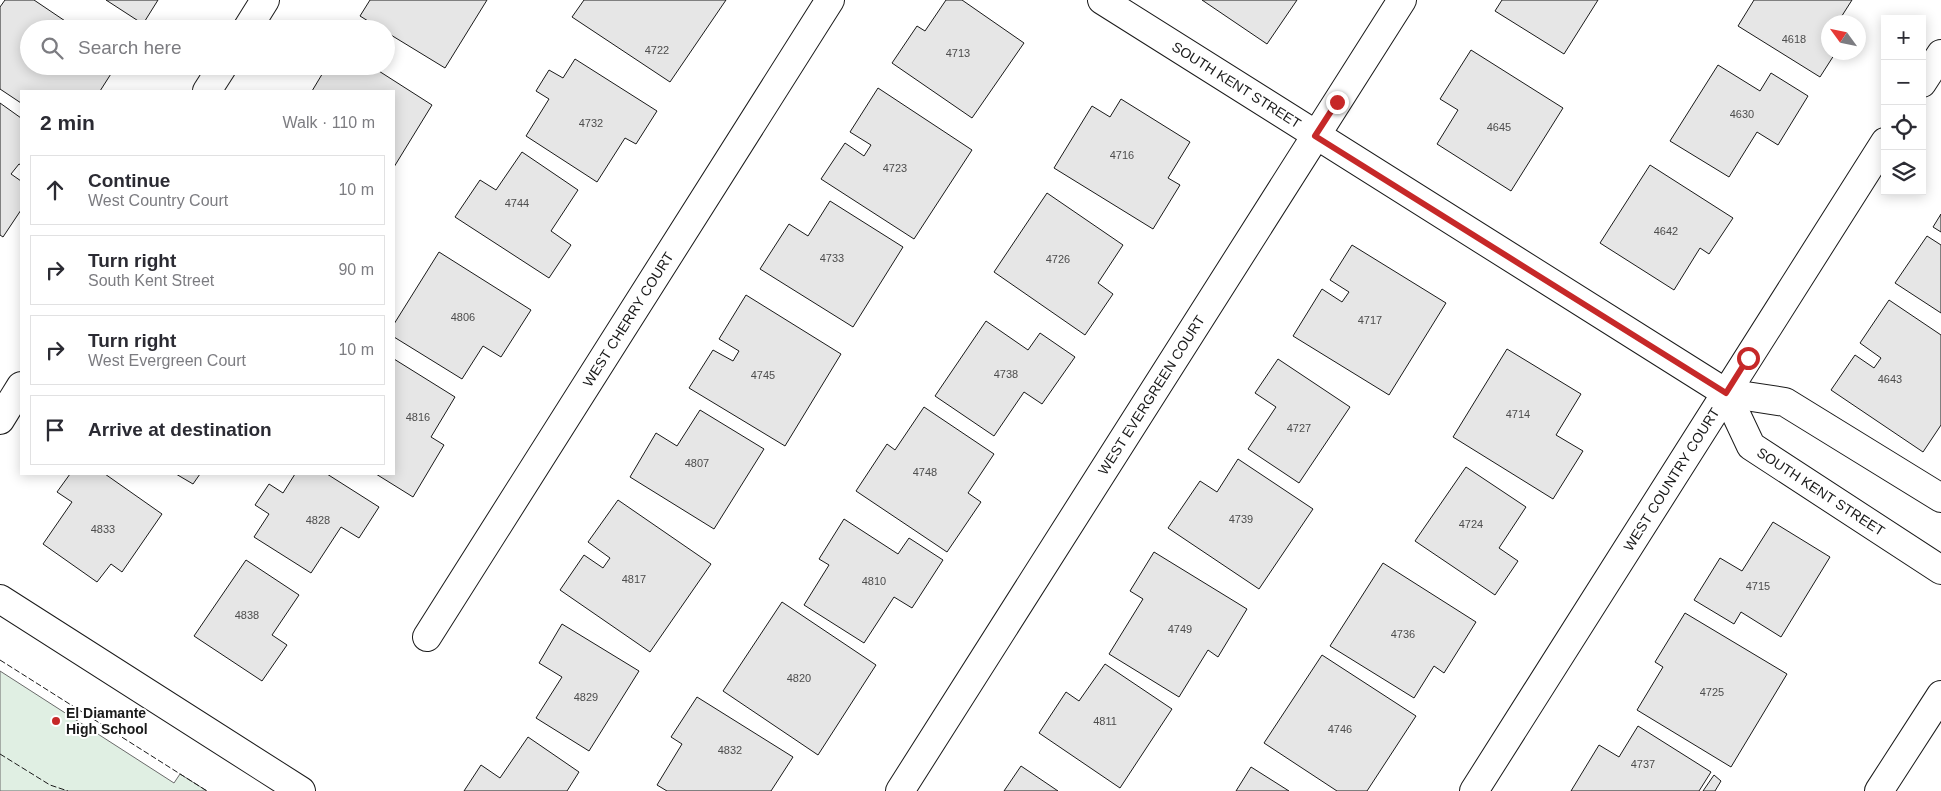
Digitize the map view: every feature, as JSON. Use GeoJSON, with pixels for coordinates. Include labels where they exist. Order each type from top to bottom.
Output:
{"type":"FeatureCollection","features":[{"type":"Feature","properties":{"kind":"street"},"geometry":{"type":"LineString","coordinates":[[252,20],[265,0]]}},
{"type":"Feature","properties":{"kind":"street","name":"WEST CHERRY COURT"},"geometry":{"type":"LineString","coordinates":[[427,638],[830,0]]}},
{"type":"Feature","properties":{"kind":"street","name":"SOUTH KENT STREET"},"geometry":{"type":"LineString","coordinates":[[1102,0],[1315,136],[1726,393],[1785,402],[1941,498]]}},
{"type":"Feature","properties":{"kind":"street","name":"WEST EVERGREEN COURT"},"geometry":{"type":"LineString","coordinates":[[900,791],[1402,0]]}},
{"type":"Feature","properties":{"kind":"street"},"geometry":{"type":"LineString","coordinates":[[1926,77],[1941,54]]}},
{"type":"Feature","properties":{"kind":"street"},"geometry":{"type":"LineString","coordinates":[[208,90],[217,75]]}},
{"type":"Feature","properties":{"kind":"street","name":"WEST COUNTRY COURT"},"geometry":{"type":"LineString","coordinates":[[1474,791],[1881,148]]}},
{"type":"Feature","properties":{"kind":"street"},"geometry":{"type":"LineString","coordinates":[[0,420],[20,388]]}},
{"type":"Feature","properties":{"kind":"street","name":"SOUTH KENT STREET"},"geometry":{"type":"LineString","coordinates":[[1726,393],[1751,446],[1941,570]]}},
{"type":"Feature","properties":{"kind":"street"},"geometry":{"type":"LineString","coordinates":[[0,598],[301,791]]}},
{"type":"Feature","properties":{"kind":"street"},"geometry":{"type":"LineString","coordinates":[[1879,791],[1941,695]]}},
{"type":"Feature","properties":{"kind":"green space","name":"El Diamante High School"},"geometry":{"type":"Polygon","coordinates":[[[0,671],[174,783],[180,774],[207,791],[0,791],[0,671]]]}},
{"type":"Feature","properties":{"kind":"building"},"geometry":{"type":"Polygon","coordinates":[[[5,0],[34,0],[64,20],[20,20],[20,75],[110,75],[101,90],[20,90],[20,102],[0,89],[0,7],[5,0]]]}},
{"type":"Feature","properties":{"kind":"building"},"geometry":{"type":"Polygon","coordinates":[[[106,0],[158,0],[146,20],[137,20],[106,0]]]}},
{"type":"Feature","properties":{"kind":"building"},"geometry":{"type":"Polygon","coordinates":[[[370,0],[487,0],[445,68],[395,37],[395,20],[366,20],[360,16],[370,0]]]}},
{"type":"Feature","properties":{"kind":"building"},"geometry":{"type":"Polygon","coordinates":[[[584,0],[726,0],[670,82],[572,17],[584,0]]]}},
{"type":"Feature","properties":{"kind":"building"},"geometry":{"type":"Polygon","coordinates":[[[946,0],[962,0],[1024,43],[972,118],[892,63],[917,26],[925,31],[946,0]]]}},
{"type":"Feature","properties":{"kind":"building"},"geometry":{"type":"Polygon","coordinates":[[[1202,0],[1297,0],[1267,44],[1202,0]]]}},
{"type":"Feature","properties":{"kind":"building"},"geometry":{"type":"Polygon","coordinates":[[[1502,0],[1598,0],[1564,54],[1495,11],[1502,0]]]}},
{"type":"Feature","properties":{"kind":"building"},"geometry":{"type":"Polygon","coordinates":[[[1754,0],[1852,0],[1842,15],[1821,15],[1821,60],[1831,60],[1820,77],[1738,26],[1754,0]]]}},
{"type":"Feature","properties":{"kind":"building"},"geometry":{"type":"Polygon","coordinates":[[[1471,50],[1563,108],[1511,191],[1437,144],[1458,110],[1440,99],[1471,50]]]}},
{"type":"Feature","properties":{"kind":"building"},"geometry":{"type":"Polygon","coordinates":[[[575,59],[657,111],[636,144],[625,138],[597,182],[526,136],[549,99],[536,91],[549,70],[563,78],[575,59]]]}},
{"type":"Feature","properties":{"kind":"building"},"geometry":{"type":"Polygon","coordinates":[[[1718,65],[1760,91],[1771,73],[1808,96],[1778,145],[1757,132],[1729,177],[1670,141],[1718,65]]]}},
{"type":"Feature","properties":{"kind":"building"},"geometry":{"type":"Polygon","coordinates":[[[322,75],[385,75],[432,105],[395,165],[395,90],[313,90],[322,75]]]}},
{"type":"Feature","properties":{"kind":"building"},"geometry":{"type":"Polygon","coordinates":[[[878,88],[972,150],[914,239],[821,179],[845,143],[864,156],[871,145],[850,132],[878,88]]]}},
{"type":"Feature","properties":{"kind":"building"},"geometry":{"type":"Polygon","coordinates":[[[1121,99],[1190,142],[1168,178],[1180,185],[1153,229],[1054,168],[1092,106],[1110,117],[1121,99]]]}},
{"type":"Feature","properties":{"kind":"building"},"geometry":{"type":"Polygon","coordinates":[[[0,103],[20,117],[20,164],[11,174],[20,180],[20,212],[3,237],[0,235],[0,103]]]}},
{"type":"Feature","properties":{"kind":"building"},"geometry":{"type":"Polygon","coordinates":[[[522,152],[578,190],[551,231],[571,245],[549,278],[455,217],[480,180],[496,190],[522,152]]]}},
{"type":"Feature","properties":{"kind":"building"},"geometry":{"type":"Polygon","coordinates":[[[1650,165],[1733,218],[1709,254],[1700,248],[1674,290],[1600,243],[1650,165]]]}},
{"type":"Feature","properties":{"kind":"building"},"geometry":{"type":"Polygon","coordinates":[[[1047,193],[1123,245],[1098,283],[1113,294],[1085,335],[994,272],[1047,193]]]}},
{"type":"Feature","properties":{"kind":"building"},"geometry":{"type":"Polygon","coordinates":[[[830,201],[903,247],[853,327],[760,269],[789,224],[808,236],[830,201]]]}},
{"type":"Feature","properties":{"kind":"building"},"geometry":{"type":"Polygon","coordinates":[[[1941,214],[1941,232],[1933,227],[1941,214]]]}},
{"type":"Feature","properties":{"kind":"building"},"geometry":{"type":"Polygon","coordinates":[[[1927,236],[1941,245],[1941,313],[1895,283],[1927,236]]]}},
{"type":"Feature","properties":{"kind":"building"},"geometry":{"type":"Polygon","coordinates":[[[1352,245],[1446,303],[1389,395],[1293,336],[1322,289],[1342,302],[1349,292],[1330,280],[1352,245]]]}},
{"type":"Feature","properties":{"kind":"building"},"geometry":{"type":"Polygon","coordinates":[[[439,252],[531,310],[501,357],[483,346],[462,379],[395,338],[395,322],[439,252]]]}},
{"type":"Feature","properties":{"kind":"building"},"geometry":{"type":"Polygon","coordinates":[[[746,295],[841,354],[785,446],[689,388],[713,350],[733,361],[739,351],[719,339],[746,295]]]}},
{"type":"Feature","properties":{"kind":"building"},"geometry":{"type":"Polygon","coordinates":[[[1889,300],[1941,335],[1941,425],[1923,452],[1831,390],[1855,355],[1874,368],[1881,358],[1860,343],[1889,300]]]}},
{"type":"Feature","properties":{"kind":"building"},"geometry":{"type":"Polygon","coordinates":[[[986,321],[1028,350],[1040,333],[1075,357],[1042,404],[1024,392],[994,436],[935,396],[986,321]]]}},
{"type":"Feature","properties":{"kind":"building"},"geometry":{"type":"Polygon","coordinates":[[[1507,349],[1581,394],[1556,435],[1583,451],[1553,499],[1453,437],[1507,349]]]}},
{"type":"Feature","properties":{"kind":"building"},"geometry":{"type":"Polygon","coordinates":[[[1278,359],[1350,407],[1299,483],[1248,449],[1276,407],[1255,393],[1278,359]]]}},
{"type":"Feature","properties":{"kind":"building"},"geometry":{"type":"Polygon","coordinates":[[[395,360],[455,397],[431,437],[444,445],[413,497],[378,475],[395,475],[395,360]]]}},
{"type":"Feature","properties":{"kind":"building"},"geometry":{"type":"Polygon","coordinates":[[[924,407],[994,454],[968,493],[981,502],[947,552],[856,491],[887,444],[895,450],[924,407]]]}},
{"type":"Feature","properties":{"kind":"building"},"geometry":{"type":"Polygon","coordinates":[[[700,410],[764,449],[714,529],[630,477],[656,433],[677,446],[700,410]]]}},
{"type":"Feature","properties":{"kind":"building"},"geometry":{"type":"Polygon","coordinates":[[[1238,459],[1313,509],[1259,589],[1168,528],[1200,481],[1217,492],[1238,459]]]}},
{"type":"Feature","properties":{"kind":"building"},"geometry":{"type":"Polygon","coordinates":[[[1466,467],[1526,507],[1499,548],[1518,561],[1495,595],[1415,541],[1466,467]]]}},
{"type":"Feature","properties":{"kind":"building"},"geometry":{"type":"Polygon","coordinates":[[[69,475],[106,475],[162,514],[122,572],[111,564],[97,582],[43,544],[72,502],[57,492],[69,475]]]}},
{"type":"Feature","properties":{"kind":"building"},"geometry":{"type":"Polygon","coordinates":[[[178,475],[199,475],[193,484],[178,475]]]}},
{"type":"Feature","properties":{"kind":"building"},"geometry":{"type":"Polygon","coordinates":[[[294,475],[329,475],[379,507],[359,538],[341,527],[311,573],[254,537],[269,514],[255,505],[269,484],[283,493],[294,475]]]}},
{"type":"Feature","properties":{"kind":"building"},"geometry":{"type":"Polygon","coordinates":[[[618,500],[711,564],[650,652],[560,590],[584,555],[603,568],[610,558],[588,542],[618,500]]]}},
{"type":"Feature","properties":{"kind":"building"},"geometry":{"type":"Polygon","coordinates":[[[844,519],[898,554],[909,538],[943,560],[912,608],[894,597],[864,643],[804,605],[829,565],[819,559],[844,519]]]}},
{"type":"Feature","properties":{"kind":"building"},"geometry":{"type":"Polygon","coordinates":[[[1773,522],[1830,557],[1781,637],[1741,612],[1734,624],[1694,600],[1720,558],[1742,571],[1773,522]]]}},
{"type":"Feature","properties":{"kind":"building"},"geometry":{"type":"Polygon","coordinates":[[[1154,552],[1247,609],[1218,657],[1208,650],[1179,697],[1109,654],[1143,599],[1130,591],[1154,552]]]}},
{"type":"Feature","properties":{"kind":"building"},"geometry":{"type":"Polygon","coordinates":[[[246,560],[299,595],[272,635],[287,645],[262,681],[194,636],[246,560]]]}},
{"type":"Feature","properties":{"kind":"building"},"geometry":{"type":"Polygon","coordinates":[[[1383,563],[1476,622],[1444,673],[1434,666],[1414,698],[1330,646],[1383,563]]]}},
{"type":"Feature","properties":{"kind":"building"},"geometry":{"type":"Polygon","coordinates":[[[782,602],[876,665],[818,755],[723,691],[782,602]]]}},
{"type":"Feature","properties":{"kind":"building"},"geometry":{"type":"Polygon","coordinates":[[[1685,613],[1787,674],[1731,767],[1637,710],[1663,667],[1655,662],[1685,613]]]}},
{"type":"Feature","properties":{"kind":"building"},"geometry":{"type":"Polygon","coordinates":[[[562,624],[639,671],[589,751],[536,718],[562,677],[539,663],[562,624]]]}},
{"type":"Feature","properties":{"kind":"building"},"geometry":{"type":"Polygon","coordinates":[[[1322,655],[1416,716],[1367,791],[1337,791],[1264,743],[1322,655]]]}},
{"type":"Feature","properties":{"kind":"building"},"geometry":{"type":"Polygon","coordinates":[[[1105,664],[1172,709],[1120,788],[1039,733],[1066,692],[1079,701],[1105,664]]]}},
{"type":"Feature","properties":{"kind":"building"},"geometry":{"type":"Polygon","coordinates":[[[697,697],[793,757],[771,791],[667,791],[657,785],[682,744],[671,737],[697,697]]]}},
{"type":"Feature","properties":{"kind":"building"},"geometry":{"type":"Polygon","coordinates":[[[1638,726],[1711,772],[1699,791],[1571,791],[1599,745],[1619,757],[1638,726]]]}},
{"type":"Feature","properties":{"kind":"building"},"geometry":{"type":"Polygon","coordinates":[[[528,737],[579,772],[567,791],[464,791],[481,765],[500,778],[528,737]]]}},
{"type":"Feature","properties":{"kind":"building"},"geometry":{"type":"Polygon","coordinates":[[[1021,766],[1058,791],[1004,791],[1021,766]]]}},
{"type":"Feature","properties":{"kind":"building"},"geometry":{"type":"Polygon","coordinates":[[[1251,767],[1289,791],[1236,791],[1251,767]]]}},
{"type":"Feature","properties":{"kind":"building"},"geometry":{"type":"Polygon","coordinates":[[[1714,775],[1721,781],[1715,791],[1703,791],[1714,775]]]}},
{"type":"Feature","properties":{"kind":"fence"},"geometry":{"type":"LineString","coordinates":[[0,660],[207,791]]}},
{"type":"Feature","properties":{"kind":"fence"},"geometry":{"type":"LineString","coordinates":[[0,754],[50,785],[68,791]]}},
{"type":"Feature","properties":{"kind":"place","name":"El Diamante High School"},"geometry":{"type":"Point","coordinates":[56,721]}},
{"type":"Feature","properties":{"kind":"route"},"geometry":{"type":"LineString","coordinates":[[1337,102],[1315,136],[1726,393],[1748,358]]}}]}
